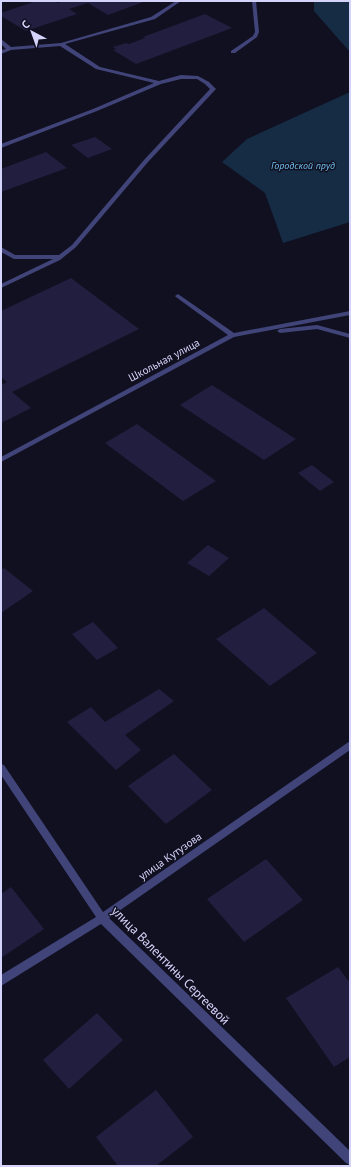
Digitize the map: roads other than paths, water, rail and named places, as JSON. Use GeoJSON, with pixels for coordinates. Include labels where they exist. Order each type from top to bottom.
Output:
{"type":"FeatureCollection","features":[{"type":"Feature","properties":{"kind":"street"},"geometry":{"type":"LineString","coordinates":[[1,52],[10,49],[61,44],[153,18],[179,1]]}},
{"type":"Feature","properties":{"kind":"street"},"geometry":{"type":"LineString","coordinates":[[233,52],[255,37],[257,32],[254,1]]}},
{"type":"Feature","properties":{"kind":"street"},"geometry":{"type":"LineString","coordinates":[[1,41],[10,49]]}},
{"type":"Feature","properties":{"kind":"street"},"geometry":{"type":"LineString","coordinates":[[61,44],[98,68],[159,83]]}},
{"type":"Feature","properties":{"kind":"street"},"geometry":{"type":"LineString","coordinates":[[1,146],[95,110],[159,83],[189,76],[198,78],[214,89],[146,161],[74,246],[61,257],[1,286]]}},
{"type":"Feature","properties":{"kind":"street"},"geometry":{"type":"LineString","coordinates":[[1,249],[14,258],[61,257]]}},
{"type":"Feature","properties":{"kind":"street"},"geometry":{"type":"LineString","coordinates":[[178,296],[233,335],[317,327],[350,336]]}},
{"type":"Feature","properties":{"kind":"street","name":"Школьная улица"},"geometry":{"type":"LineString","coordinates":[[1,460],[233,335],[350,313]]}},
{"type":"Feature","properties":{"kind":"street","name":"улица Кутузова"},"geometry":{"type":"LineString","coordinates":[[1,981],[102,918],[350,745]]}},
{"type":"Feature","properties":{"kind":"street","name":"улица Валентины Сергеевой"},"geometry":{"type":"LineString","coordinates":[[1,768],[102,918],[350,1159]]}},
{"type":"Feature","properties":{"kind":"water"},"geometry":{"type":"Polygon","coordinates":[[[314,1],[350,1],[350,52],[314,11],[314,1]]]}},
{"type":"Feature","properties":{"kind":"water","name":"Городской пруд"},"geometry":{"type":"Polygon","coordinates":[[[350,92],[350,222],[283,243],[265,193],[222,162],[247,139],[350,92]]]}}]}
